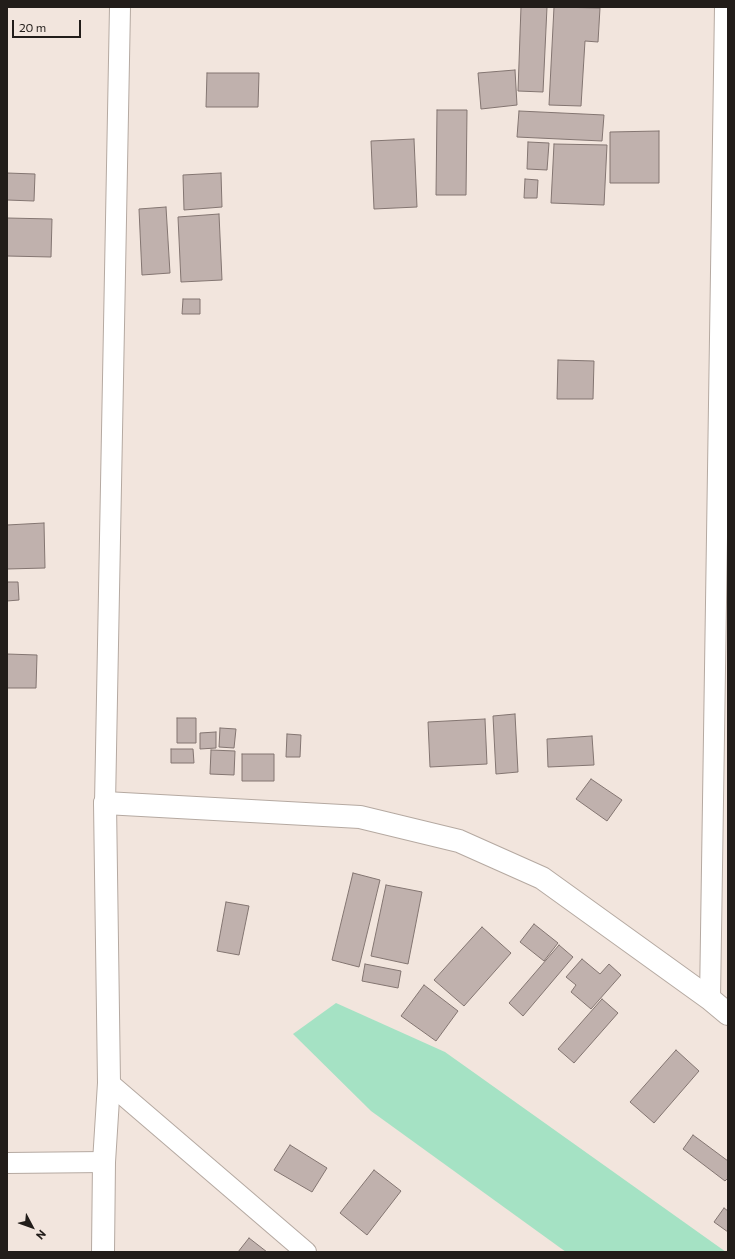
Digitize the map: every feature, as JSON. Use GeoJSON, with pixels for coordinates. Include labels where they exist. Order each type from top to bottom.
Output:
{"type":"FeatureCollection","features":[{"type":"Feature","properties":{"kind":"main road"},"geometry":{"type":"LineString","coordinates":[[103,1252],[104,1162],[109,1083],[105,803],[360,817],[459,841],[542,878],[710,999],[728,1014]]}},
{"type":"Feature","properties":{"kind":"street"},"geometry":{"type":"LineString","coordinates":[[105,803],[120,7]]}},
{"type":"Feature","properties":{"kind":"street"},"geometry":{"type":"LineString","coordinates":[[710,999],[724,7]]}},
{"type":"Feature","properties":{"kind":"street"},"geometry":{"type":"LineString","coordinates":[[109,1083],[306,1252]]}},
{"type":"Feature","properties":{"kind":"street"},"geometry":{"type":"LineString","coordinates":[[7,1163],[104,1162]]}},
{"type":"Feature","properties":{"kind":"green space"},"geometry":{"type":"Polygon","coordinates":[[[336,1003],[445,1052],[726,1252],[566,1252],[371,1111],[293,1034],[336,1003]]]}},
{"type":"Feature","properties":{"kind":"building"},"geometry":{"type":"Polygon","coordinates":[[[521,7],[547,7],[543,92],[518,91],[521,7]]]}},
{"type":"Feature","properties":{"kind":"building"},"geometry":{"type":"Polygon","coordinates":[[[554,7],[600,8],[598,42],[585,41],[581,106],[549,105],[554,7]]]}},
{"type":"Feature","properties":{"kind":"building"},"geometry":{"type":"Polygon","coordinates":[[[515,70],[517,105],[481,109],[478,73],[515,70]]]}},
{"type":"Feature","properties":{"kind":"building"},"geometry":{"type":"Polygon","coordinates":[[[207,73],[259,73],[258,107],[206,107],[207,73]]]}},
{"type":"Feature","properties":{"kind":"building"},"geometry":{"type":"Polygon","coordinates":[[[437,110],[467,110],[466,195],[436,195],[437,110]]]}},
{"type":"Feature","properties":{"kind":"building"},"geometry":{"type":"Polygon","coordinates":[[[519,111],[604,115],[602,141],[517,137],[519,111]]]}},
{"type":"Feature","properties":{"kind":"building"},"geometry":{"type":"Polygon","coordinates":[[[659,131],[659,183],[610,183],[610,132],[659,131]]]}},
{"type":"Feature","properties":{"kind":"building"},"geometry":{"type":"Polygon","coordinates":[[[414,139],[417,207],[374,209],[371,141],[414,139]]]}},
{"type":"Feature","properties":{"kind":"building"},"geometry":{"type":"Polygon","coordinates":[[[528,142],[549,143],[547,170],[527,169],[528,142]]]}},
{"type":"Feature","properties":{"kind":"building"},"geometry":{"type":"Polygon","coordinates":[[[554,144],[607,145],[604,205],[551,203],[554,144]]]}},
{"type":"Feature","properties":{"kind":"building"},"geometry":{"type":"Polygon","coordinates":[[[7,173],[35,174],[34,201],[7,200],[7,173]]]}},
{"type":"Feature","properties":{"kind":"building"},"geometry":{"type":"Polygon","coordinates":[[[221,173],[222,207],[184,210],[183,175],[221,173]]]}},
{"type":"Feature","properties":{"kind":"building"},"geometry":{"type":"Polygon","coordinates":[[[525,179],[538,180],[537,198],[524,198],[525,179]]]}},
{"type":"Feature","properties":{"kind":"building"},"geometry":{"type":"Polygon","coordinates":[[[166,207],[170,273],[142,275],[139,209],[166,207]]]}},
{"type":"Feature","properties":{"kind":"building"},"geometry":{"type":"Polygon","coordinates":[[[219,214],[222,280],[181,282],[178,217],[219,214]]]}},
{"type":"Feature","properties":{"kind":"building"},"geometry":{"type":"Polygon","coordinates":[[[7,218],[52,219],[51,257],[7,256],[7,218]]]}},
{"type":"Feature","properties":{"kind":"building"},"geometry":{"type":"Polygon","coordinates":[[[183,299],[200,299],[200,314],[182,314],[183,299]]]}},
{"type":"Feature","properties":{"kind":"building"},"geometry":{"type":"Polygon","coordinates":[[[558,360],[594,361],[593,399],[557,399],[558,360]]]}},
{"type":"Feature","properties":{"kind":"building"},"geometry":{"type":"Polygon","coordinates":[[[44,523],[45,568],[7,569],[7,525],[44,523]]]}},
{"type":"Feature","properties":{"kind":"building"},"geometry":{"type":"Polygon","coordinates":[[[7,582],[18,582],[19,600],[7,601],[7,582]]]}},
{"type":"Feature","properties":{"kind":"building"},"geometry":{"type":"Polygon","coordinates":[[[7,654],[37,655],[36,688],[7,688],[7,654]]]}},
{"type":"Feature","properties":{"kind":"building"},"geometry":{"type":"Polygon","coordinates":[[[515,714],[518,772],[496,774],[493,716],[515,714]]]}},
{"type":"Feature","properties":{"kind":"building"},"geometry":{"type":"Polygon","coordinates":[[[177,718],[196,718],[196,743],[177,743],[177,718]]]}},
{"type":"Feature","properties":{"kind":"building"},"geometry":{"type":"Polygon","coordinates":[[[485,719],[487,764],[430,767],[428,722],[485,719]]]}},
{"type":"Feature","properties":{"kind":"building"},"geometry":{"type":"Polygon","coordinates":[[[220,728],[236,729],[234,748],[219,747],[220,728]]]}},
{"type":"Feature","properties":{"kind":"building"},"geometry":{"type":"Polygon","coordinates":[[[216,732],[216,748],[200,749],[200,733],[216,732]]]}},
{"type":"Feature","properties":{"kind":"building"},"geometry":{"type":"Polygon","coordinates":[[[287,734],[301,735],[300,757],[286,757],[287,734]]]}},
{"type":"Feature","properties":{"kind":"building"},"geometry":{"type":"Polygon","coordinates":[[[592,736],[594,765],[548,767],[547,739],[592,736]]]}},
{"type":"Feature","properties":{"kind":"building"},"geometry":{"type":"Polygon","coordinates":[[[171,749],[193,749],[194,763],[171,763],[171,749]]]}},
{"type":"Feature","properties":{"kind":"building"},"geometry":{"type":"Polygon","coordinates":[[[211,750],[235,751],[234,775],[210,774],[211,750]]]}},
{"type":"Feature","properties":{"kind":"building"},"geometry":{"type":"Polygon","coordinates":[[[242,754],[274,754],[274,781],[242,781],[242,754]]]}},
{"type":"Feature","properties":{"kind":"building"},"geometry":{"type":"Polygon","coordinates":[[[591,779],[622,800],[607,821],[576,799],[591,779]]]}},
{"type":"Feature","properties":{"kind":"building"},"geometry":{"type":"Polygon","coordinates":[[[353,873],[380,880],[359,967],[332,960],[353,873]]]}},
{"type":"Feature","properties":{"kind":"building"},"geometry":{"type":"Polygon","coordinates":[[[386,885],[422,892],[408,964],[371,956],[386,885]]]}},
{"type":"Feature","properties":{"kind":"building"},"geometry":{"type":"Polygon","coordinates":[[[226,902],[249,906],[239,955],[217,951],[226,902]]]}},
{"type":"Feature","properties":{"kind":"building"},"geometry":{"type":"Polygon","coordinates":[[[534,924],[558,943],[544,961],[520,942],[534,924]]]}},
{"type":"Feature","properties":{"kind":"building"},"geometry":{"type":"Polygon","coordinates":[[[482,927],[511,953],[464,1006],[434,980],[482,927]]]}},
{"type":"Feature","properties":{"kind":"building"},"geometry":{"type":"Polygon","coordinates":[[[559,945],[573,957],[523,1016],[509,1003],[559,945]]]}},
{"type":"Feature","properties":{"kind":"building"},"geometry":{"type":"Polygon","coordinates":[[[582,959],[600,974],[609,964],[621,975],[591,1009],[571,992],[576,985],[566,977],[582,959]]]}},
{"type":"Feature","properties":{"kind":"building"},"geometry":{"type":"Polygon","coordinates":[[[365,964],[401,971],[398,988],[362,981],[365,964]]]}},
{"type":"Feature","properties":{"kind":"building"},"geometry":{"type":"Polygon","coordinates":[[[424,985],[458,1011],[436,1041],[401,1016],[424,985]]]}},
{"type":"Feature","properties":{"kind":"building"},"geometry":{"type":"Polygon","coordinates":[[[602,999],[618,1013],[574,1063],[558,1049],[602,999]]]}},
{"type":"Feature","properties":{"kind":"building"},"geometry":{"type":"Polygon","coordinates":[[[676,1050],[699,1071],[654,1123],[630,1102],[676,1050]]]}},
{"type":"Feature","properties":{"kind":"building"},"geometry":{"type":"Polygon","coordinates":[[[693,1135],[728,1161],[728,1178],[725,1181],[683,1149],[693,1135]]]}},
{"type":"Feature","properties":{"kind":"building"},"geometry":{"type":"Polygon","coordinates":[[[290,1145],[327,1168],[312,1192],[274,1170],[290,1145]]]}},
{"type":"Feature","properties":{"kind":"building"},"geometry":{"type":"Polygon","coordinates":[[[374,1170],[401,1191],[367,1235],[340,1213],[374,1170]]]}},
{"type":"Feature","properties":{"kind":"building"},"geometry":{"type":"Polygon","coordinates":[[[724,1208],[728,1211],[728,1232],[714,1222],[724,1208]]]}},
{"type":"Feature","properties":{"kind":"building"},"geometry":{"type":"Polygon","coordinates":[[[249,1238],[267,1252],[238,1252],[249,1238]]]}}]}
